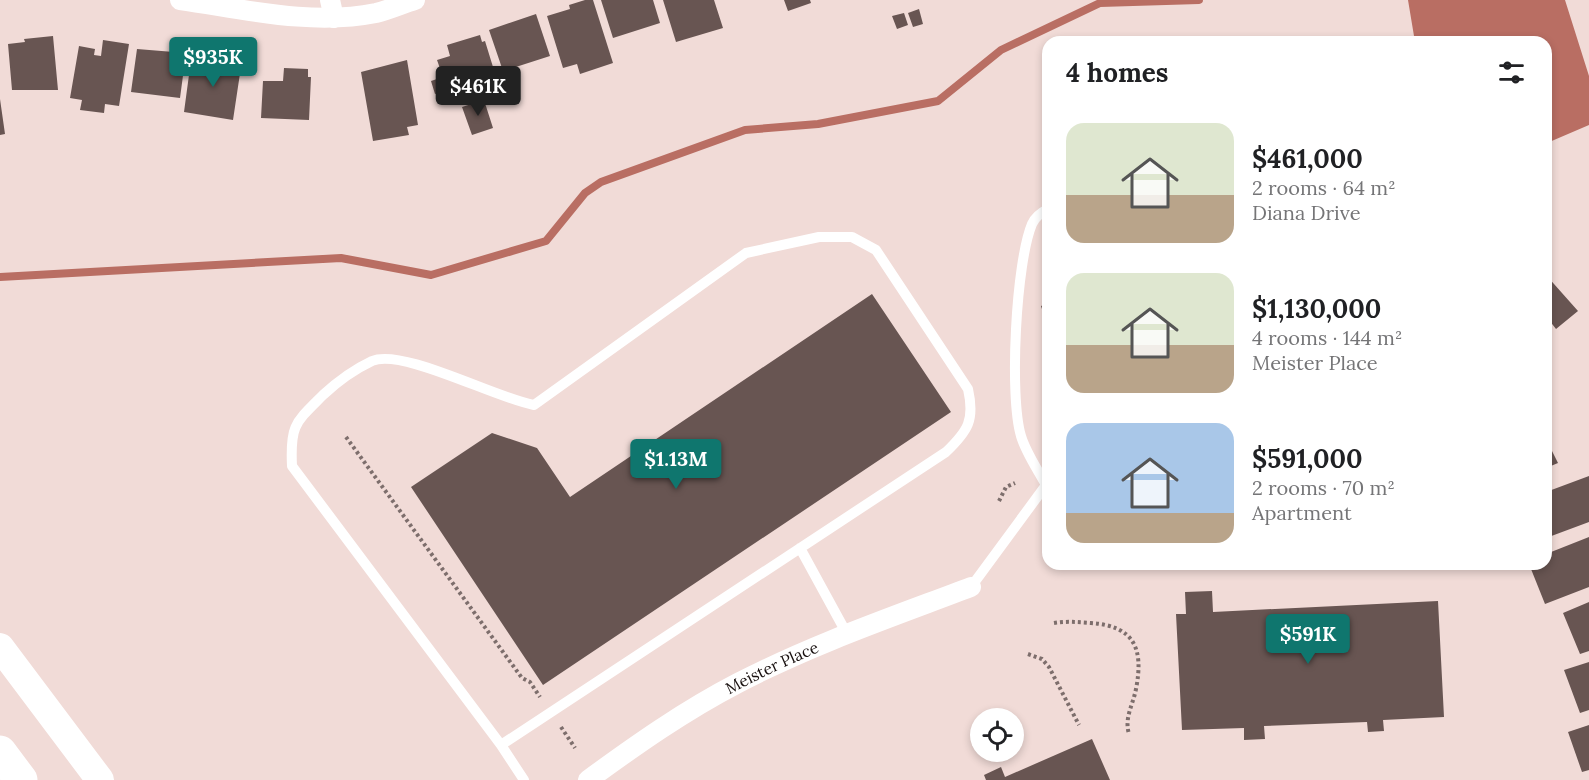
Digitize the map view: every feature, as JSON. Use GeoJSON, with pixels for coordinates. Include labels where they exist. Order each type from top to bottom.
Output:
{"type":"FeatureCollection","features":[{"type":"Feature","properties":{"kind":"highway"},"geometry":{"type":"LineString","coordinates":[[0,752],[21,780]]}},
{"type":"Feature","properties":{"kind":"main road"},"geometry":{"type":"LineString","coordinates":[[0,647],[100,780]]}},
{"type":"Feature","properties":{"kind":"street"},"geometry":{"type":"LineString","coordinates":[[180,0],[243,10],[332,9],[376,13],[415,0]]}},
{"type":"Feature","properties":{"kind":"street","name":"Meister Place"},"geometry":{"type":"LineString","coordinates":[[588,780],[674,719],[736,684],[847,634],[971,587]]}},
{"type":"Feature","properties":{"kind":"lane"},"geometry":{"type":"LineString","coordinates":[[1042,212],[1032,224],[1023,262],[1013,376],[1021,436],[1042,476]]}},
{"type":"Feature","properties":{"kind":"lane"},"geometry":{"type":"LineString","coordinates":[[501,745],[946,452],[965,433],[973,409],[968,389],[876,250],[852,237],[819,237],[746,253],[534,405],[513,401],[403,360],[374,360],[336,383],[297,421],[290,438],[292,466],[501,745],[524,780]]}},
{"type":"Feature","properties":{"kind":"lane"},"geometry":{"type":"LineString","coordinates":[[971,587],[1042,493]]}},
{"type":"Feature","properties":{"kind":"lane"},"geometry":{"type":"LineString","coordinates":[[800,548],[847,634]]}},
{"type":"Feature","properties":{"kind":"path"},"geometry":{"type":"LineString","coordinates":[[346,437],[522,678],[530,682],[540,697]]}},
{"type":"Feature","properties":{"kind":"path"},"geometry":{"type":"LineString","coordinates":[[999,501],[1006,487],[1015,483]]}},
{"type":"Feature","properties":{"kind":"path"},"geometry":{"type":"LineString","coordinates":[[1054,623],[1108,624],[1120,627],[1128,634],[1137,657],[1136,688],[1126,724],[1130,734]]}},
{"type":"Feature","properties":{"kind":"path"},"geometry":{"type":"LineString","coordinates":[[1028,654],[1042,659],[1049,667],[1079,725]]}},
{"type":"Feature","properties":{"kind":"path"},"geometry":{"type":"LineString","coordinates":[[561,727],[575,748]]}},
{"type":"Feature","properties":{"kind":"shaded area"},"geometry":{"type":"Polygon","coordinates":[[[1408,0],[1565,0],[1589,76],[1589,125],[1552,141],[1552,36],[1414,36],[1408,0]]]}},
{"type":"Feature","properties":{"kind":"building"},"geometry":{"type":"Polygon","coordinates":[[[593,0],[613,63],[580,74],[577,64],[563,68],[547,16],[570,9],[569,5],[593,0]]]}},
{"type":"Feature","properties":{"kind":"building"},"geometry":{"type":"Polygon","coordinates":[[[601,0],[653,0],[660,23],[613,38],[601,0]]]}},
{"type":"Feature","properties":{"kind":"building"},"geometry":{"type":"Polygon","coordinates":[[[663,0],[714,0],[723,28],[676,42],[663,0]]]}},
{"type":"Feature","properties":{"kind":"building"},"geometry":{"type":"Polygon","coordinates":[[[784,0],[810,0],[811,3],[788,11],[784,0]]]}},
{"type":"Feature","properties":{"kind":"building"},"geometry":{"type":"Polygon","coordinates":[[[919,9],[923,24],[913,27],[908,13],[919,9]]]}},
{"type":"Feature","properties":{"kind":"building"},"geometry":{"type":"Polygon","coordinates":[[[904,13],[908,25],[897,29],[892,16],[904,13]]]}},
{"type":"Feature","properties":{"kind":"building"},"geometry":{"type":"Polygon","coordinates":[[[536,14],[550,56],[503,71],[489,30],[536,14]]]}},
{"type":"Feature","properties":{"kind":"building"},"geometry":{"type":"Polygon","coordinates":[[[480,35],[482,42],[485,41],[497,80],[449,95],[448,90],[435,94],[431,81],[443,77],[437,60],[450,56],[447,45],[480,35]]]}},
{"type":"Feature","properties":{"kind":"building"},"geometry":{"type":"Polygon","coordinates":[[[53,36],[58,90],[12,90],[8,44],[25,42],[24,39],[53,36]]]}},
{"type":"Feature","properties":{"kind":"building"},"geometry":{"type":"Polygon","coordinates":[[[103,40],[129,44],[119,106],[105,104],[104,113],[80,110],[82,100],[70,98],[79,46],[95,49],[94,55],[101,56],[103,40]]]}},
{"type":"Feature","properties":{"kind":"building"},"geometry":{"type":"Polygon","coordinates":[[[137,49],[186,53],[180,98],[131,92],[137,49]]]}},
{"type":"Feature","properties":{"kind":"building"},"geometry":{"type":"Polygon","coordinates":[[[216,56],[242,60],[233,120],[184,112],[191,60],[209,64],[208,70],[214,71],[216,56]]]}},
{"type":"Feature","properties":{"kind":"building"},"geometry":{"type":"Polygon","coordinates":[[[407,60],[418,125],[407,127],[409,135],[373,141],[361,72],[407,60]]]}},
{"type":"Feature","properties":{"kind":"building"},"geometry":{"type":"Polygon","coordinates":[[[284,68],[308,69],[308,77],[311,77],[309,120],[261,118],[263,81],[283,81],[284,68]]]}},
{"type":"Feature","properties":{"kind":"building"},"geometry":{"type":"Polygon","coordinates":[[[0,99],[5,134],[0,135],[0,99]]]}},
{"type":"Feature","properties":{"kind":"building"},"geometry":{"type":"Polygon","coordinates":[[[484,100],[493,128],[472,135],[462,107],[484,100]]]}},
{"type":"Feature","properties":{"kind":"building"},"geometry":{"type":"Polygon","coordinates":[[[1552,282],[1578,311],[1556,329],[1552,324],[1552,282]]]}},
{"type":"Feature","properties":{"kind":"building"},"geometry":{"type":"Polygon","coordinates":[[[872,294],[951,412],[543,685],[411,487],[492,433],[537,448],[570,497],[872,294]]]}},
{"type":"Feature","properties":{"kind":"building"},"geometry":{"type":"Polygon","coordinates":[[[1552,451],[1558,463],[1552,466],[1552,451]]]}},
{"type":"Feature","properties":{"kind":"building"},"geometry":{"type":"Polygon","coordinates":[[[1589,476],[1589,522],[1552,536],[1552,490],[1589,476]]]}},
{"type":"Feature","properties":{"kind":"building"},"geometry":{"type":"Polygon","coordinates":[[[1589,537],[1589,587],[1545,604],[1531,570],[1552,570],[1552,552],[1589,537]]]}},
{"type":"Feature","properties":{"kind":"building"},"geometry":{"type":"Polygon","coordinates":[[[1212,591],[1213,612],[1438,601],[1444,717],[1383,720],[1384,731],[1368,732],[1367,722],[1264,726],[1265,739],[1244,740],[1244,728],[1182,730],[1176,614],[1186,614],[1185,592],[1212,591]]]}},
{"type":"Feature","properties":{"kind":"building"},"geometry":{"type":"Polygon","coordinates":[[[1589,602],[1589,651],[1580,654],[1563,613],[1589,602]]]}},
{"type":"Feature","properties":{"kind":"building"},"geometry":{"type":"Polygon","coordinates":[[[1589,662],[1589,710],[1580,713],[1564,670],[1589,662]]]}},
{"type":"Feature","properties":{"kind":"building"},"geometry":{"type":"Polygon","coordinates":[[[1589,725],[1589,770],[1582,772],[1568,732],[1589,725]]]}},
{"type":"Feature","properties":{"kind":"building"},"geometry":{"type":"Polygon","coordinates":[[[1092,739],[1110,780],[986,780],[984,775],[1001,767],[1005,777],[1092,739]]]}},
{"type":"Feature","properties":{"kind":"waterway"},"geometry":{"type":"LineString","coordinates":[[0,277],[341,258],[431,275],[546,241],[585,193],[601,182],[745,130],[818,124],[938,101],[1001,50],[1100,3],[1199,0]]}}]}
